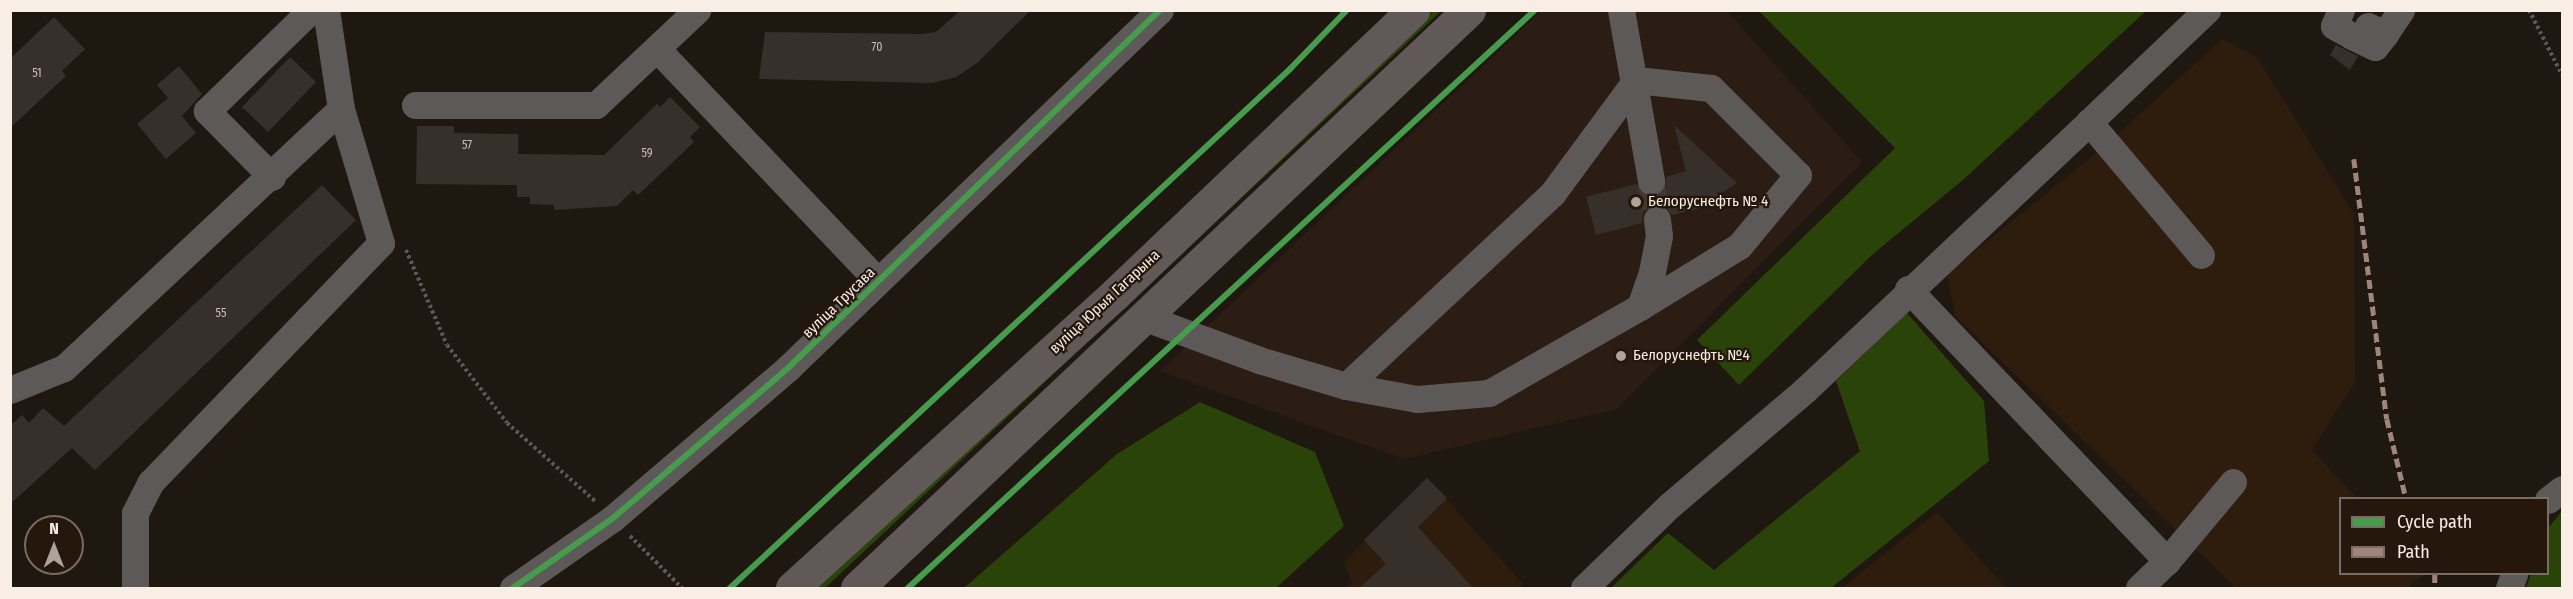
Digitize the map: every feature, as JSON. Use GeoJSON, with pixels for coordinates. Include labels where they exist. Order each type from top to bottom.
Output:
{"type":"FeatureCollection","features":[{"type":"Feature","properties":{"kind":"main road","name":"вуліца Юрыя Гагарына"},"geometry":{"type":"LineString","coordinates":[[792,588],[1115,294],[1413,10]]}},
{"type":"Feature","properties":{"kind":"main road"},"geometry":{"type":"LineString","coordinates":[[857,588],[1469,10]]}},
{"type":"Feature","properties":{"kind":"street"},"geometry":{"type":"LineString","coordinates":[[272,177],[207,111],[311,10]]}},
{"type":"Feature","properties":{"kind":"street"},"geometry":{"type":"LineString","coordinates":[[135,588],[135,513],[150,483],[381,243],[341,109],[326,10]]}},
{"type":"Feature","properties":{"kind":"street"},"geometry":{"type":"LineString","coordinates":[[415,105],[596,105],[658,50],[697,10]]}},
{"type":"Feature","properties":{"kind":"street","name":"вуліца Трусава"},"geometry":{"type":"LineString","coordinates":[[513,588],[612,519],[788,368],[1160,10]]}},
{"type":"Feature","properties":{"kind":"street"},"geometry":{"type":"LineString","coordinates":[[1621,10],[1636,80],[1651,180]]}},
{"type":"Feature","properties":{"kind":"street"},"geometry":{"type":"LineString","coordinates":[[1584,588],[1670,505],[1805,390],[1908,289],[2207,10]]}},
{"type":"Feature","properties":{"kind":"street"},"geometry":{"type":"LineString","coordinates":[[2340,16],[2380,41],[2401,10]]}},
{"type":"Feature","properties":{"kind":"street"},"geometry":{"type":"LineString","coordinates":[[658,50],[878,282]]}},
{"type":"Feature","properties":{"kind":"street"},"geometry":{"type":"LineString","coordinates":[[1143,317],[1259,360],[1346,386],[1417,399],[1489,393],[1640,307],[1739,246],[1798,175],[1711,88],[1636,80]]}},
{"type":"Feature","properties":{"kind":"street"},"geometry":{"type":"LineString","coordinates":[[1346,386],[1552,194],[1636,80]]}},
{"type":"Feature","properties":{"kind":"street"},"geometry":{"type":"LineString","coordinates":[[10,390],[64,368],[272,177],[341,109]]}},
{"type":"Feature","properties":{"kind":"street"},"geometry":{"type":"LineString","coordinates":[[2089,122],[2201,255]]}},
{"type":"Feature","properties":{"kind":"street"},"geometry":{"type":"LineString","coordinates":[[1640,307],[1653,272],[1659,236],[1657,219]]}},
{"type":"Feature","properties":{"kind":"street"},"geometry":{"type":"LineString","coordinates":[[1908,289],[2167,561]]}},
{"type":"Feature","properties":{"kind":"street"},"geometry":{"type":"LineString","coordinates":[[2139,588],[2167,561],[2233,482]]}},
{"type":"Feature","properties":{"kind":"street"},"geometry":{"type":"LineString","coordinates":[[2549,499],[2562,489]]}},
{"type":"Feature","properties":{"kind":"path"},"geometry":{"type":"LineString","coordinates":[[2529,10],[2562,75]]}},
{"type":"Feature","properties":{"kind":"path"},"geometry":{"type":"LineString","coordinates":[[402,242],[447,345],[507,423],[612,519],[682,588]]}},
{"type":"Feature","properties":{"kind":"shaded area"},"geometry":{"type":"Polygon","coordinates":[[[1541,11],[1727,11],[1862,162],[1617,409],[1404,459],[1160,371],[1541,11]]]}},
{"type":"Feature","properties":{"kind":"shaded area"},"geometry":{"type":"Polygon","coordinates":[[[2222,39],[2257,57],[2354,214],[2355,382],[2312,450],[2356,497],[2339,497],[2339,575],[2423,575],[2408,588],[2236,588],[1955,316],[1947,274],[2107,144],[2222,39]]]}},
{"type":"Feature","properties":{"kind":"shaded area"},"geometry":{"type":"Polygon","coordinates":[[[1427,478],[1523,584],[1520,588],[1345,588],[1352,583],[1344,562],[1427,478]]]}},
{"type":"Feature","properties":{"kind":"shaded area"},"geometry":{"type":"Polygon","coordinates":[[[1937,512],[2006,588],[1842,588],[1937,512]]]}},
{"type":"Feature","properties":{"kind":"green space"},"geometry":{"type":"Polygon","coordinates":[[[1433,11],[1441,11],[825,588],[816,588],[1433,11]]]}},
{"type":"Feature","properties":{"kind":"green space"},"geometry":{"type":"Polygon","coordinates":[[[1759,11],[2146,11],[1964,179],[1873,254],[1739,385],[1697,340],[1895,148],[1759,11]]]}},
{"type":"Feature","properties":{"kind":"green space"},"geometry":{"type":"Polygon","coordinates":[[[1907,313],[1984,401],[1989,461],[1831,588],[1611,588],[1668,533],[1714,570],[1860,451],[1836,381],[1907,313]]]}},
{"type":"Feature","properties":{"kind":"green space"},"geometry":{"type":"Polygon","coordinates":[[[1200,402],[1315,452],[1344,526],[1276,588],[964,588],[1117,454],[1200,402]]]}},
{"type":"Feature","properties":{"kind":"green space"},"geometry":{"type":"Polygon","coordinates":[[[2562,511],[2562,588],[2526,588],[2531,575],[2549,575],[2549,527],[2562,511]]]}},
{"type":"Feature","properties":{"kind":"building"},"geometry":{"type":"Polygon","coordinates":[[[961,10],[1031,10],[977,63],[956,77],[932,83],[759,79],[765,32],[923,34],[936,32],[961,10]]]}},
{"type":"Feature","properties":{"kind":"building"},"geometry":{"type":"Polygon","coordinates":[[[54,17],[85,49],[62,71],[66,76],[10,128],[10,59],[54,17]]]}},
{"type":"Feature","properties":{"kind":"building"},"geometry":{"type":"Polygon","coordinates":[[[2336,45],[2358,56],[2350,70],[2330,55],[2336,45]]]}},
{"type":"Feature","properties":{"kind":"building"},"geometry":{"type":"Polygon","coordinates":[[[290,57],[316,82],[268,132],[242,107],[290,57]]]}},
{"type":"Feature","properties":{"kind":"building"},"geometry":{"type":"Polygon","coordinates":[[[179,66],[202,94],[182,116],[196,133],[166,159],[137,124],[168,98],[157,85],[179,66]]]}},
{"type":"Feature","properties":{"kind":"building"},"geometry":{"type":"Polygon","coordinates":[[[670,97],[700,127],[690,137],[694,142],[638,195],[633,190],[617,206],[554,210],[554,205],[530,204],[530,197],[517,197],[517,185],[416,184],[417,126],[454,126],[454,133],[518,134],[518,154],[604,155],[657,104],[660,107],[670,97]]]}},
{"type":"Feature","properties":{"kind":"building"},"geometry":{"type":"Polygon","coordinates":[[[1674,125],[1737,183],[1697,209],[1672,215],[1664,205],[1655,204],[1643,212],[1642,223],[1596,235],[1586,197],[1636,184],[1645,196],[1654,196],[1666,187],[1666,177],[1686,171],[1674,125]]]}},
{"type":"Feature","properties":{"kind":"building"},"geometry":{"type":"Polygon","coordinates":[[[322,185],[356,220],[95,470],[72,448],[10,504],[10,426],[22,415],[29,423],[43,408],[64,426],[322,185]]]}},
{"type":"Feature","properties":{"kind":"building"},"geometry":{"type":"Polygon","coordinates":[[[1427,478],[1447,498],[1418,527],[1473,588],[1359,588],[1386,564],[1364,540],[1427,478]]]}},
{"type":"Feature","properties":{"kind":"tunnel"},"geometry":{"type":"LineString","coordinates":[[1651,181],[1657,219]]}},
{"type":"Feature","properties":{"kind":"marked path"},"geometry":{"type":"LineString","coordinates":[[2354,159],[2387,419],[2406,497]]}},
{"type":"Feature","properties":{"kind":"marked path"},"geometry":{"type":"LineString","coordinates":[[2435,575],[2435,588]]}},
{"type":"Feature","properties":{"kind":"cycle path"},"geometry":{"type":"LineString","coordinates":[[513,588],[612,519],[788,368],[1160,10]]}},
{"type":"Feature","properties":{"kind":"cycle path"},"geometry":{"type":"LineString","coordinates":[[730,588],[1290,69],[1347,10]]}},
{"type":"Feature","properties":{"kind":"cycle path"},"geometry":{"type":"LineString","coordinates":[[908,588],[1535,10]]}},
{"type":"Feature","properties":{"kind":"place","name":"Белоруснефть № 4"},"geometry":{"type":"Point","coordinates":[1636,202]}},
{"type":"Feature","properties":{"kind":"place","name":"Белоруснефть №4"},"geometry":{"type":"Point","coordinates":[1621,356]}}]}
